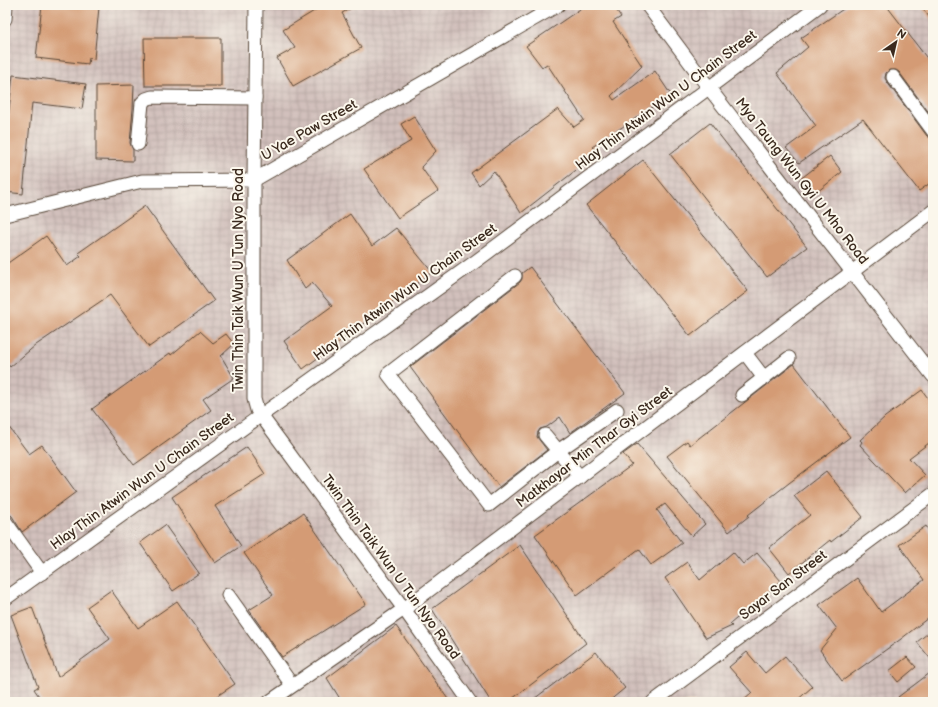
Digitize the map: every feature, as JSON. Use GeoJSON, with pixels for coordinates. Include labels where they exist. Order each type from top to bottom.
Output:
{"type":"FeatureCollection","features":[{"type":"Feature","properties":{"kind":"street"},"geometry":{"type":"LineString","coordinates":[[5,19],[6,5]]}},
{"type":"Feature","properties":{"kind":"street","name":"Twin Thin Taik Wun U Tun Nyo Road"},"geometry":{"type":"LineString","coordinates":[[256,5],[254,98],[254,400],[257,410],[404,609],[470,702]]}},
{"type":"Feature","properties":{"kind":"street","name":"U Yae Paw Street"},"geometry":{"type":"LineString","coordinates":[[5,215],[142,182],[254,180],[558,5]]}},
{"type":"Feature","properties":{"kind":"street","name":"Mya Taung Wun Gyi U Mho Road"},"geometry":{"type":"LineString","coordinates":[[646,5],[708,88],[933,376]]}},
{"type":"Feature","properties":{"kind":"street","name":"Hlay Thin Atwin Wun U Chain Street"},"geometry":{"type":"LineString","coordinates":[[5,599],[479,259],[820,5]]}},
{"type":"Feature","properties":{"kind":"street"},"geometry":{"type":"LineString","coordinates":[[893,77],[933,131]]}},
{"type":"Feature","properties":{"kind":"street"},"geometry":{"type":"LineString","coordinates":[[138,144],[142,103],[146,99],[152,97],[254,98]]}},
{"type":"Feature","properties":{"kind":"street","name":"Matkhayar Min Thar Gyi Street"},"geometry":{"type":"LineString","coordinates":[[269,702],[404,609],[933,211]]}},
{"type":"Feature","properties":{"kind":"street"},"geometry":{"type":"LineString","coordinates":[[515,276],[388,374],[489,505],[558,451],[617,410]]}},
{"type":"Feature","properties":{"kind":"street"},"geometry":{"type":"LineString","coordinates":[[745,353],[764,378]]}},
{"type":"Feature","properties":{"kind":"street"},"geometry":{"type":"LineString","coordinates":[[742,396],[789,358]]}},
{"type":"Feature","properties":{"kind":"street"},"geometry":{"type":"LineString","coordinates":[[545,435],[580,477]]}},
{"type":"Feature","properties":{"kind":"street","name":"Sayar San Street"},"geometry":{"type":"LineString","coordinates":[[652,702],[933,494]]}},
{"type":"Feature","properties":{"kind":"street"},"geometry":{"type":"LineString","coordinates":[[5,521],[42,573]]}},
{"type":"Feature","properties":{"kind":"street"},"geometry":{"type":"LineString","coordinates":[[228,595],[292,685]]}},
{"type":"Feature","properties":{"kind":"shaded area"},"geometry":{"type":"Polygon","coordinates":[[[5,5],[933,5],[933,702],[5,702],[5,5]]]}},
{"type":"Feature","properties":{"kind":"building"},"geometry":{"type":"Polygon","coordinates":[[[42,5],[89,5],[99,7],[94,59],[89,58],[88,64],[36,58],[42,5]]]}},
{"type":"Feature","properties":{"kind":"building"},"geometry":{"type":"Polygon","coordinates":[[[324,5],[357,5],[342,13],[361,48],[293,86],[277,58],[295,48],[283,30],[324,5]]]}},
{"type":"Feature","properties":{"kind":"building"},"geometry":{"type":"Polygon","coordinates":[[[586,5],[613,5],[621,17],[613,22],[642,66],[611,96],[614,100],[655,71],[671,95],[592,147],[598,153],[521,213],[494,171],[479,185],[471,173],[558,109],[574,127],[584,120],[547,64],[542,67],[526,46],[586,5]]]}},
{"type":"Feature","properties":{"kind":"building"},"geometry":{"type":"Polygon","coordinates":[[[849,5],[886,5],[933,66],[933,118],[899,72],[896,70],[889,70],[886,73],[885,78],[927,136],[933,139],[933,181],[919,191],[863,119],[799,163],[786,148],[816,126],[777,73],[808,47],[801,38],[849,5]]]}},
{"type":"Feature","properties":{"kind":"building"},"geometry":{"type":"Polygon","coordinates":[[[920,5],[933,5],[933,22],[920,5]]]}},
{"type":"Feature","properties":{"kind":"building"},"geometry":{"type":"Polygon","coordinates":[[[144,38],[221,38],[221,86],[145,86],[144,38]]]}},
{"type":"Feature","properties":{"kind":"building"},"geometry":{"type":"Polygon","coordinates":[[[13,75],[86,84],[82,109],[32,103],[23,194],[5,192],[5,144],[13,75]]]}},
{"type":"Feature","properties":{"kind":"building"},"geometry":{"type":"Polygon","coordinates":[[[134,85],[130,143],[133,150],[133,161],[96,160],[96,86],[134,85]]]}},
{"type":"Feature","properties":{"kind":"building"},"geometry":{"type":"Polygon","coordinates":[[[414,116],[436,151],[421,167],[438,191],[398,218],[364,169],[411,141],[401,124],[414,116]]]}},
{"type":"Feature","properties":{"kind":"building"},"geometry":{"type":"Polygon","coordinates":[[[710,123],[807,247],[767,277],[670,154],[710,123]]]}},
{"type":"Feature","properties":{"kind":"building"},"geometry":{"type":"Polygon","coordinates":[[[830,156],[842,172],[812,196],[799,180],[830,156]]]}},
{"type":"Feature","properties":{"kind":"building"},"geometry":{"type":"Polygon","coordinates":[[[643,160],[748,291],[690,336],[586,205],[643,160]]]}},
{"type":"Feature","properties":{"kind":"building"},"geometry":{"type":"Polygon","coordinates":[[[145,206],[214,301],[149,347],[110,295],[36,345],[10,367],[5,360],[5,265],[46,236],[67,266],[81,256],[78,253],[145,206]]]}},
{"type":"Feature","properties":{"kind":"building"},"geometry":{"type":"Polygon","coordinates":[[[350,214],[372,246],[396,228],[432,272],[303,369],[284,341],[332,306],[312,283],[305,289],[287,260],[350,214]]]}},
{"type":"Feature","properties":{"kind":"building"},"geometry":{"type":"Polygon","coordinates":[[[530,267],[625,393],[570,433],[560,417],[547,427],[540,429],[537,437],[547,450],[499,487],[410,367],[520,282],[522,279],[522,273],[530,267]]]}},
{"type":"Feature","properties":{"kind":"building"},"geometry":{"type":"Polygon","coordinates":[[[200,331],[213,343],[226,334],[234,344],[221,356],[234,378],[203,399],[211,410],[134,465],[92,409],[170,353],[171,355],[200,331]]]}},
{"type":"Feature","properties":{"kind":"building"},"geometry":{"type":"Polygon","coordinates":[[[794,364],[850,437],[748,515],[749,516],[729,532],[667,456],[687,441],[690,445],[794,364]]]}},
{"type":"Feature","properties":{"kind":"building"},"geometry":{"type":"Polygon","coordinates":[[[922,390],[933,405],[933,440],[909,458],[925,475],[905,493],[860,445],[862,442],[860,440],[885,417],[922,390]]]}},
{"type":"Feature","properties":{"kind":"building"},"geometry":{"type":"Polygon","coordinates":[[[5,422],[29,454],[42,445],[76,492],[22,532],[12,516],[5,511],[5,422]]]}},
{"type":"Feature","properties":{"kind":"building"},"geometry":{"type":"Polygon","coordinates":[[[637,444],[705,524],[692,536],[665,504],[657,510],[682,543],[651,565],[639,549],[577,595],[535,535],[632,465],[623,454],[637,444]]]}},
{"type":"Feature","properties":{"kind":"building"},"geometry":{"type":"Polygon","coordinates":[[[247,447],[265,474],[215,506],[241,546],[215,563],[172,497],[247,447]]]}},
{"type":"Feature","properties":{"kind":"building"},"geometry":{"type":"Polygon","coordinates":[[[826,471],[863,517],[831,542],[830,540],[789,573],[769,548],[810,515],[794,496],[826,471]]]}},
{"type":"Feature","properties":{"kind":"building"},"geometry":{"type":"Polygon","coordinates":[[[303,513],[366,604],[282,657],[249,610],[273,595],[244,553],[303,513]]]}},
{"type":"Feature","properties":{"kind":"building"},"geometry":{"type":"Polygon","coordinates":[[[165,525],[199,573],[173,591],[140,543],[165,525]]]}},
{"type":"Feature","properties":{"kind":"building"},"geometry":{"type":"Polygon","coordinates":[[[926,526],[933,537],[933,614],[842,681],[820,650],[837,629],[819,605],[857,578],[881,612],[924,580],[899,545],[926,526]]]}},
{"type":"Feature","properties":{"kind":"building"},"geometry":{"type":"Polygon","coordinates":[[[520,545],[586,643],[508,702],[491,702],[432,609],[520,545]]]}},
{"type":"Feature","properties":{"kind":"building"},"geometry":{"type":"Polygon","coordinates":[[[733,552],[743,564],[757,553],[781,581],[730,624],[732,626],[706,638],[665,578],[687,562],[700,580],[733,552]]]}},
{"type":"Feature","properties":{"kind":"building"},"geometry":{"type":"Polygon","coordinates":[[[111,590],[138,628],[177,601],[235,684],[208,702],[43,702],[34,689],[38,687],[11,615],[32,607],[58,677],[110,639],[87,607],[111,590]]]}},
{"type":"Feature","properties":{"kind":"building"},"geometry":{"type":"Polygon","coordinates":[[[396,626],[450,702],[342,702],[327,678],[396,626]]]}},
{"type":"Feature","properties":{"kind":"building"},"geometry":{"type":"Polygon","coordinates":[[[933,629],[933,662],[917,642],[933,629]]]}},
{"type":"Feature","properties":{"kind":"building"},"geometry":{"type":"Polygon","coordinates":[[[596,652],[625,688],[608,702],[530,702],[596,652]]]}},
{"type":"Feature","properties":{"kind":"building"},"geometry":{"type":"Polygon","coordinates":[[[747,652],[765,673],[785,656],[812,687],[795,702],[742,702],[752,693],[729,667],[747,652]]]}},
{"type":"Feature","properties":{"kind":"building"},"geometry":{"type":"Polygon","coordinates":[[[907,657],[916,667],[898,682],[889,671],[907,657]]]}},
{"type":"Feature","properties":{"kind":"building"},"geometry":{"type":"Polygon","coordinates":[[[930,673],[933,677],[933,696],[925,702],[902,702],[898,697],[930,673]]]}}]}
